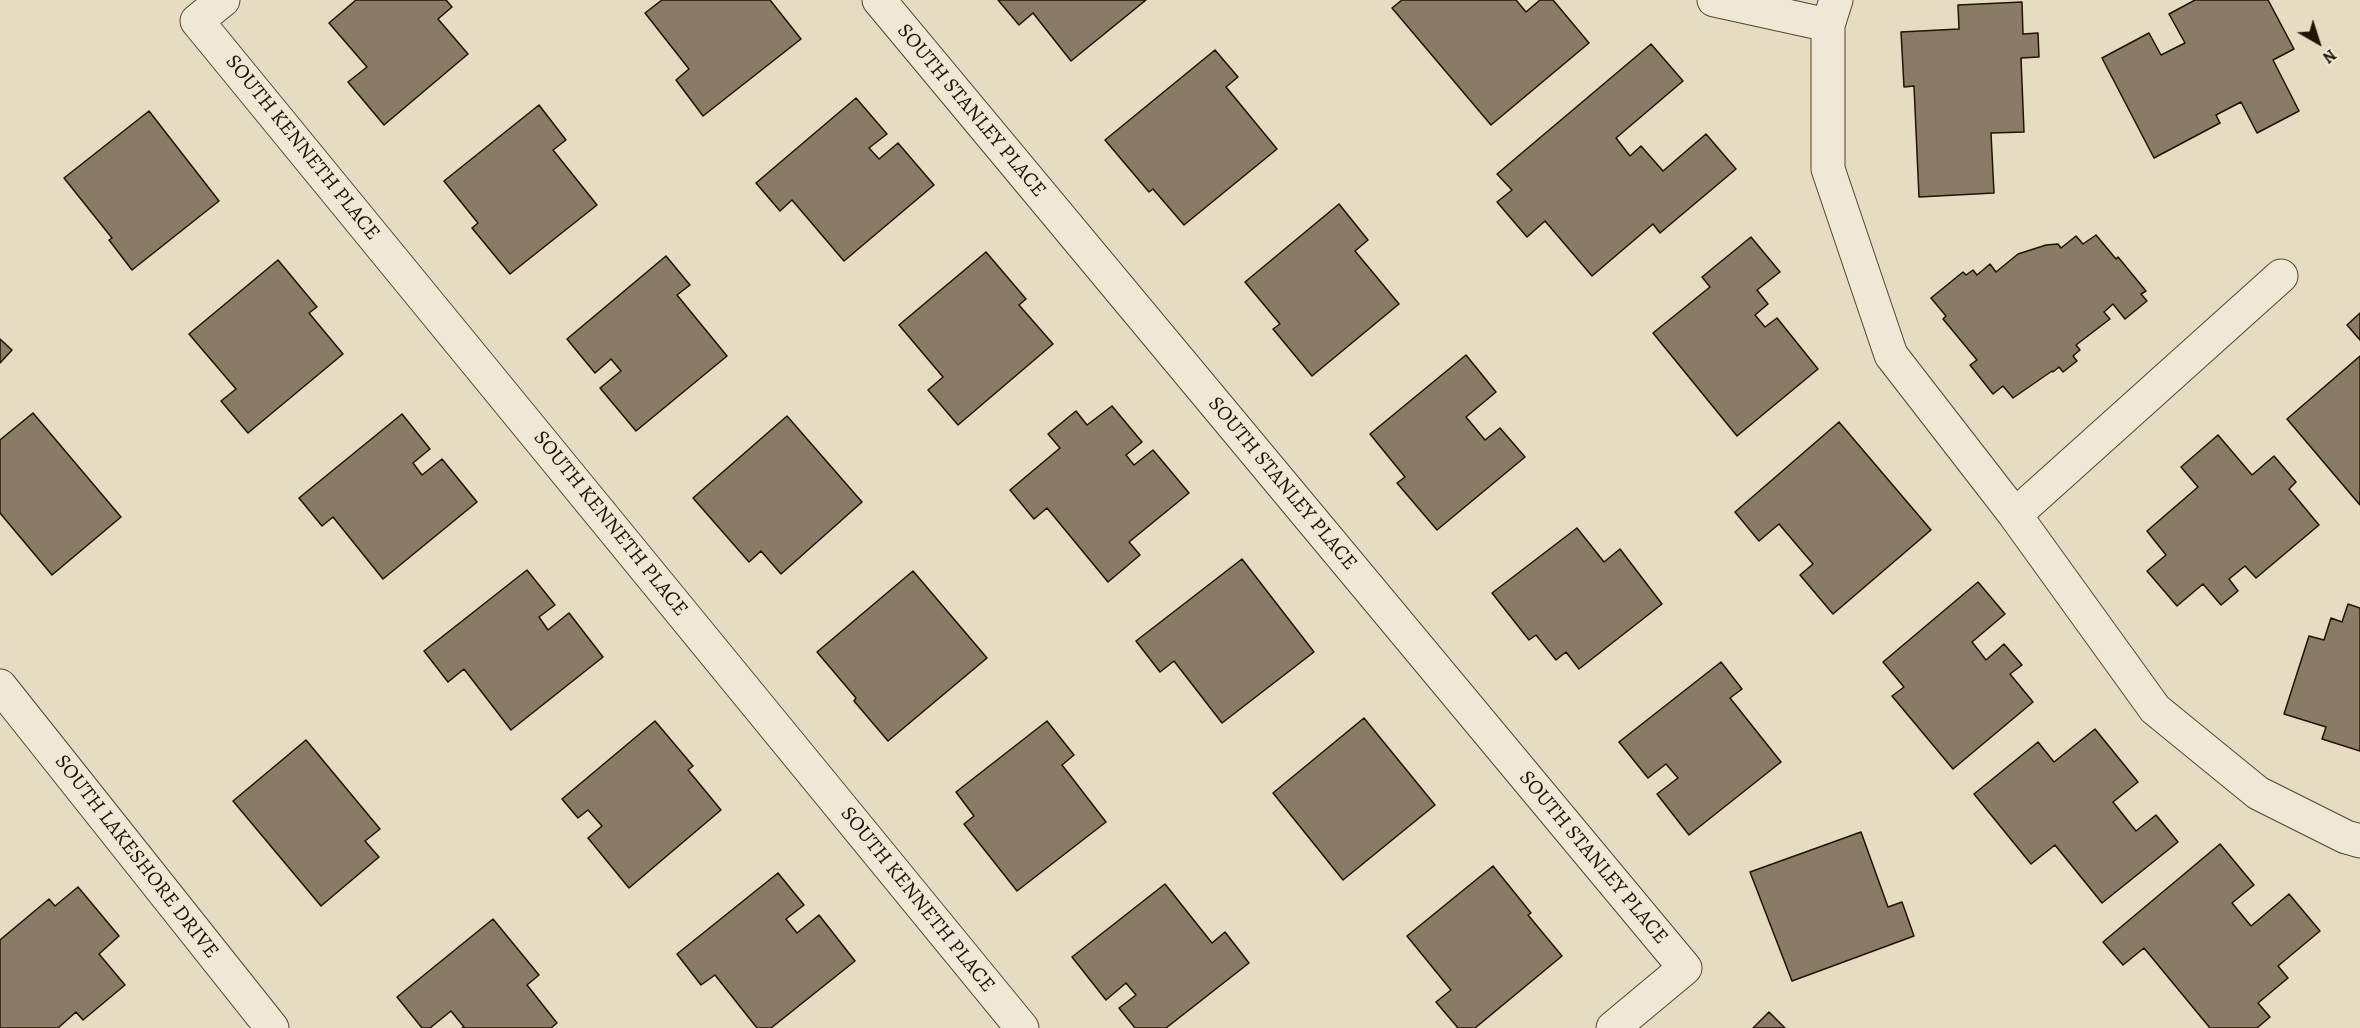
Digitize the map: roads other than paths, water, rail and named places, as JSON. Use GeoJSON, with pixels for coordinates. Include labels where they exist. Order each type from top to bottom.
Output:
{"type":"FeatureCollection","features":[{"type":"Feature","properties":{"kind":"street","name":"SOUTH KENNETH PLACE"},"geometry":{"type":"LineString","coordinates":[[223,0],[197,21],[1022,1028]]}},
{"type":"Feature","properties":{"kind":"street","name":"SOUTH STANLEY PLACE"},"geometry":{"type":"LineString","coordinates":[[879,0],[1685,968],[1613,1028]]}},
{"type":"Feature","properties":{"kind":"street"},"geometry":{"type":"LineString","coordinates":[[1714,0],[1832,12],[1828,169],[1891,355],[2015,515],[2155,709],[2258,793],[2346,837],[2360,841]]}},
{"type":"Feature","properties":{"kind":"street"},"geometry":{"type":"LineString","coordinates":[[2015,515],[2281,276]]}},
{"type":"Feature","properties":{"kind":"street","name":"SOUTH LAKESHORE DRIVE"},"geometry":{"type":"LineString","coordinates":[[0,686],[260,1024]]}}]}
